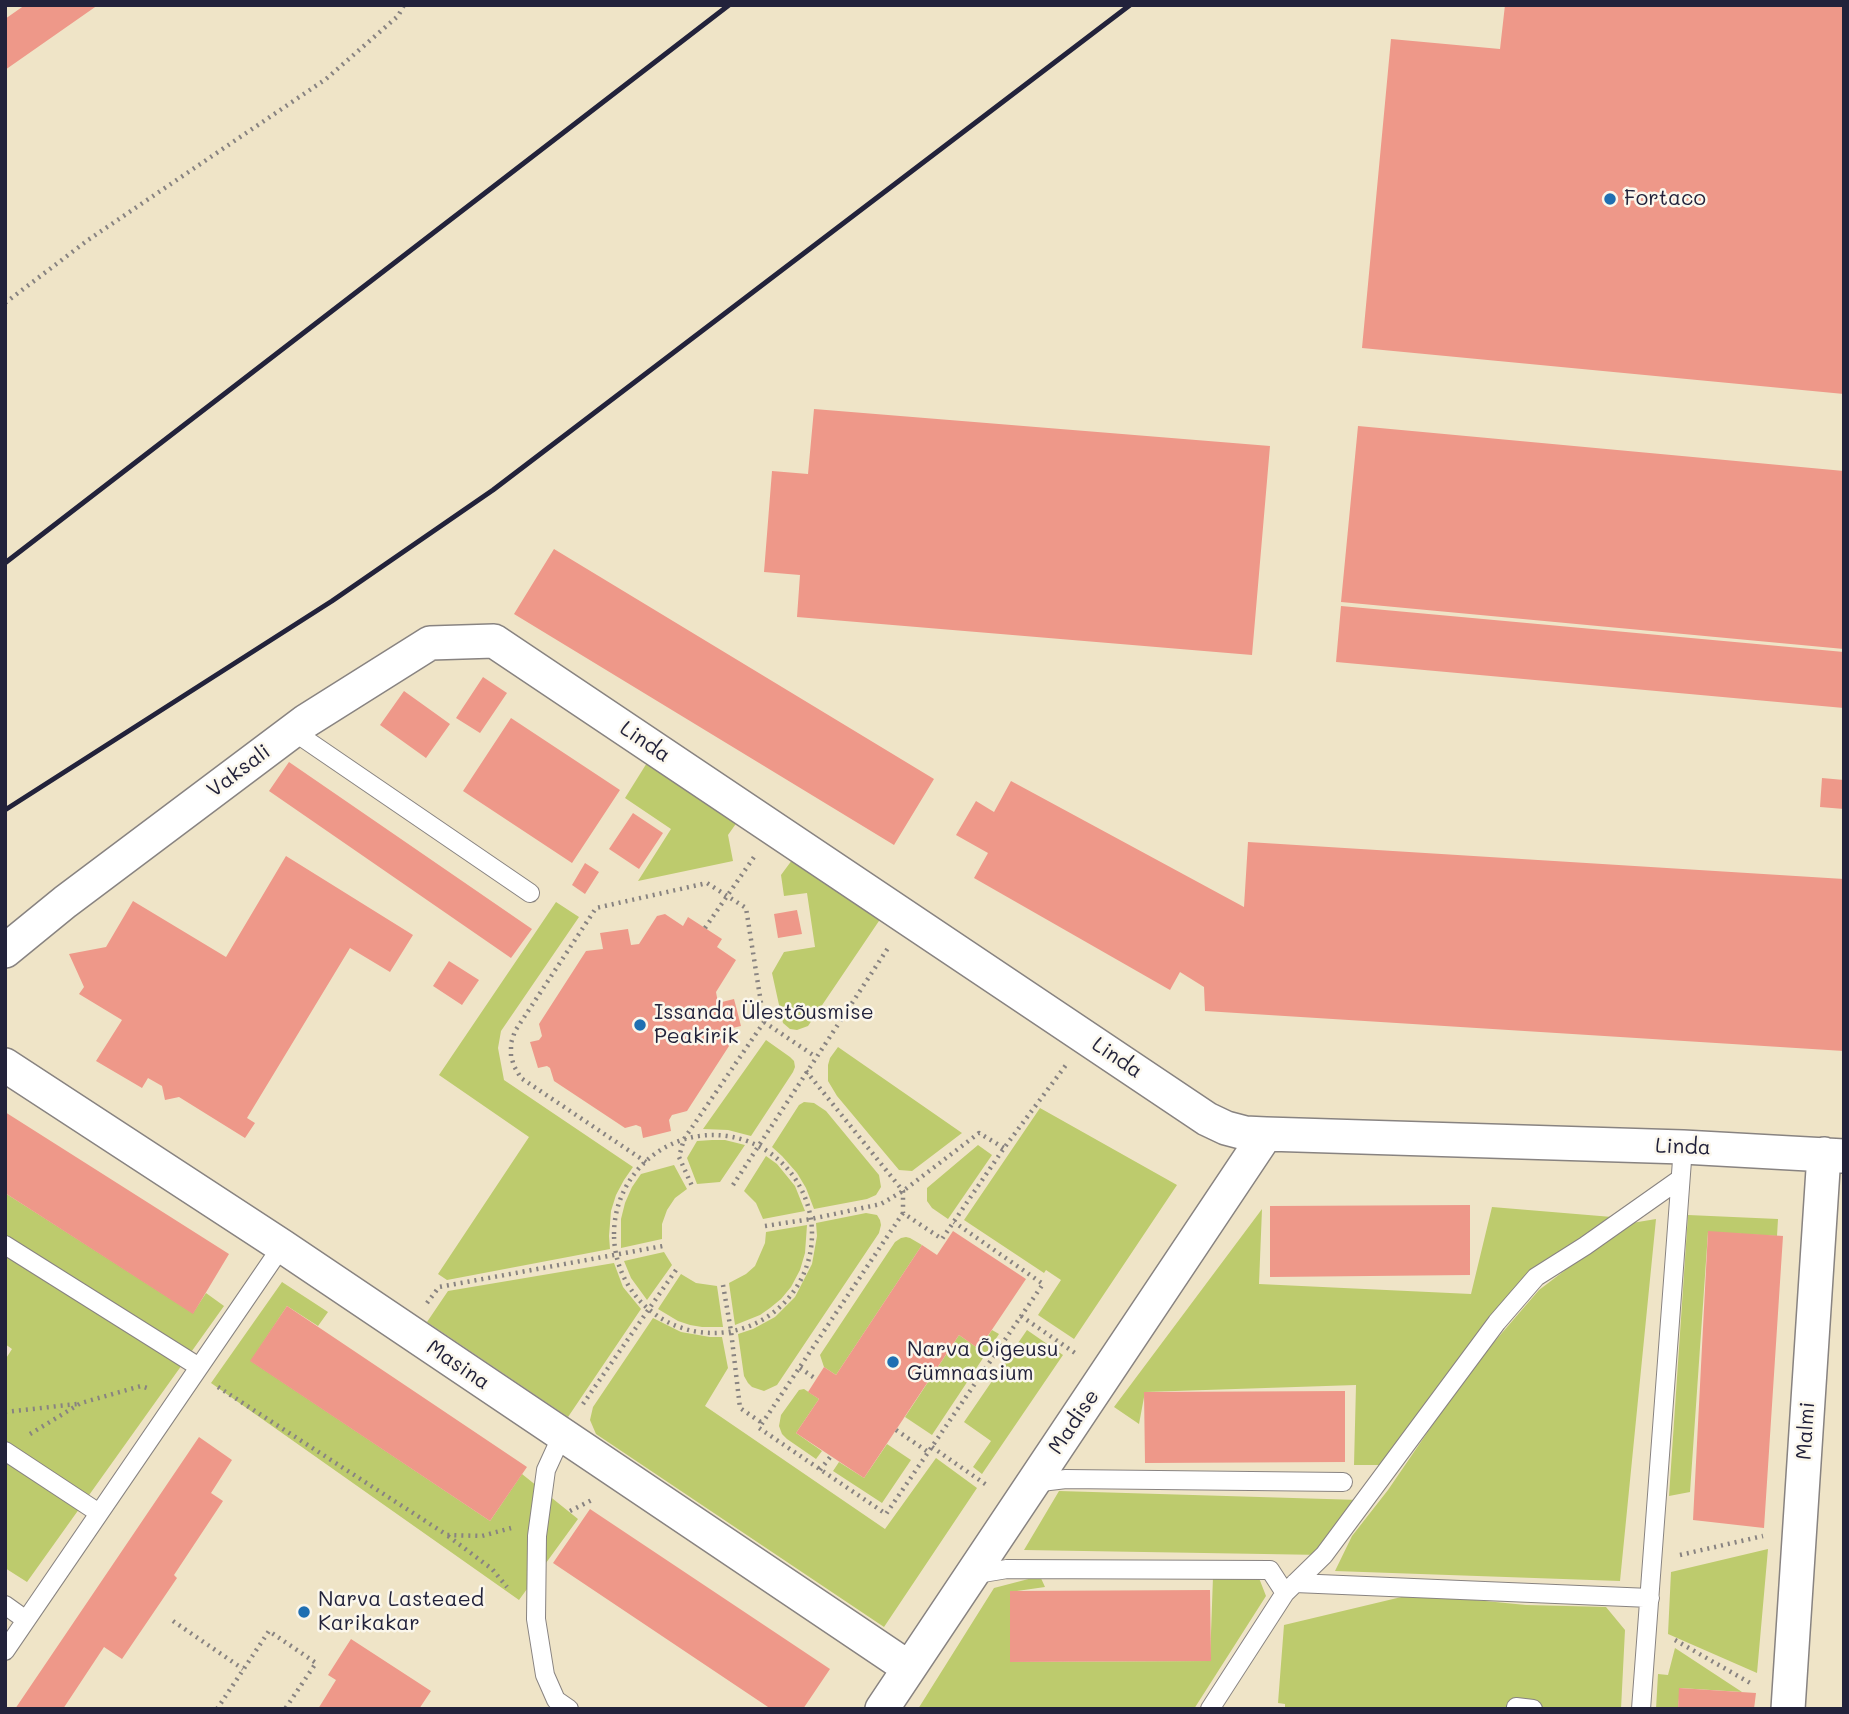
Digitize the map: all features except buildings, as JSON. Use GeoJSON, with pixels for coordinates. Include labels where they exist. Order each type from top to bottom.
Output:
{"type":"FeatureCollection","features":[{"type":"Feature","properties":{"kind":"street","name":"Vaksali"},"geometry":{"type":"LineString","coordinates":[[5,951],[65,902],[293,731],[430,643],[494,641]]}},
{"type":"Feature","properties":{"kind":"street","name":"Linda"},"geometry":{"type":"LineString","coordinates":[[494,641],[1207,1119],[1226,1128],[1266,1135],[1681,1163],[1834,1155]]}},
{"type":"Feature","properties":{"kind":"street","name":"Masina"},"geometry":{"type":"LineString","coordinates":[[5,1065],[282,1246],[909,1668]]}},
{"type":"Feature","properties":{"kind":"street","name":"Madise"},"geometry":{"type":"LineString","coordinates":[[882,1709],[1266,1135]]}},
{"type":"Feature","properties":{"kind":"street","name":"Malmi"},"geometry":{"type":"LineString","coordinates":[[1788,1708],[1800,1523],[1834,1155]]}},
{"type":"Feature","properties":{"kind":"lane"},"geometry":{"type":"LineString","coordinates":[[293,731],[530,893]]}},
{"type":"Feature","properties":{"kind":"lane"},"geometry":{"type":"LineString","coordinates":[[1641,1709],[1681,1163]]}},
{"type":"Feature","properties":{"kind":"lane"},"geometry":{"type":"LineString","coordinates":[[1214,1706],[1290,1588],[1324,1555],[1497,1322],[1535,1277],[1585,1246],[1681,1163]]}},
{"type":"Feature","properties":{"kind":"lane"},"geometry":{"type":"LineString","coordinates":[[5,1245],[197,1370]]}},
{"type":"Feature","properties":{"kind":"lane"},"geometry":{"type":"LineString","coordinates":[[5,1651],[282,1246]]}},
{"type":"Feature","properties":{"kind":"lane"},"geometry":{"type":"LineString","coordinates":[[562,1434],[546,1469],[539,1521],[536,1619],[545,1675],[556,1700],[569,1709]]}},
{"type":"Feature","properties":{"kind":"lane"},"geometry":{"type":"LineString","coordinates":[[5,1451],[99,1513]]}},
{"type":"Feature","properties":{"kind":"lane"},"geometry":{"type":"LineString","coordinates":[[1033,1483],[1066,1479],[1343,1482]]}},
{"type":"Feature","properties":{"kind":"lane"},"geometry":{"type":"LineString","coordinates":[[971,1575],[1007,1569],[1270,1570],[1290,1588],[1650,1598]]}},
{"type":"Feature","properties":{"kind":"lane"},"geometry":{"type":"LineString","coordinates":[[5,1605],[26,1620]]}},
{"type":"Feature","properties":{"kind":"path"},"geometry":{"type":"LineString","coordinates":[[5,303],[88,240],[326,79],[398,16],[404,5]]}},
{"type":"Feature","properties":{"kind":"path"},"geometry":{"type":"LineString","coordinates":[[705,928],[774,828]]}},
{"type":"Feature","properties":{"kind":"path"},"geometry":{"type":"LineString","coordinates":[[646,1162],[521,1078],[511,1056],[511,1043],[514,1031],[597,908],[708,883],[746,908],[764,1022],[684,1139],[679,1157],[692,1186]]}},
{"type":"Feature","properties":{"kind":"path"},"geometry":{"type":"LineString","coordinates":[[733,1185],[908,918]]}},
{"type":"Feature","properties":{"kind":"path"},"geometry":{"type":"LineString","coordinates":[[764,1022],[816,1057]]}},
{"type":"Feature","properties":{"kind":"path"},"geometry":{"type":"LineString","coordinates":[[903,1213],[942,1239],[1004,1148],[1086,1037]]}},
{"type":"Feature","properties":{"kind":"path"},"geometry":{"type":"LineString","coordinates":[[806,1071],[903,1191],[903,1213],[759,1429],[886,1514],[1043,1284],[954,1222]]}},
{"type":"Feature","properties":{"kind":"path"},"geometry":{"type":"LineString","coordinates":[[765,1226],[881,1204],[903,1191],[979,1133],[1004,1148]]}},
{"type":"Feature","properties":{"kind":"path"},"geometry":{"type":"LineString","coordinates":[[709,1135],[734,1137],[758,1145],[779,1160],[797,1181],[803,1193],[811,1219],[812,1238],[810,1257],[803,1275],[781,1306],[749,1326],[731,1331],[709,1332],[687,1329],[667,1321],[649,1309],[628,1284],[616,1254],[614,1237],[615,1220],[625,1188],[646,1162],[670,1144],[709,1135]]}},
{"type":"Feature","properties":{"kind":"path"},"geometry":{"type":"LineString","coordinates":[[407,1330],[439,1287],[663,1246]]}},
{"type":"Feature","properties":{"kind":"path"},"geometry":{"type":"LineString","coordinates":[[562,1434],[676,1270]]}},
{"type":"Feature","properties":{"kind":"path"},"geometry":{"type":"LineString","coordinates":[[723,1285],[740,1408],[762,1423]]}},
{"type":"Feature","properties":{"kind":"path"},"geometry":{"type":"LineString","coordinates":[[1021,1316],[1082,1357]]}},
{"type":"Feature","properties":{"kind":"path"},"geometry":{"type":"LineString","coordinates":[[800,1368],[816,1379]]}},
{"type":"Feature","properties":{"kind":"path"},"geometry":{"type":"LineString","coordinates":[[197,1370],[447,1535],[492,1569],[524,1604],[538,1627]]}},
{"type":"Feature","properties":{"kind":"path"},"geometry":{"type":"LineString","coordinates":[[5,1412],[81,1403],[141,1386],[176,1401]]}},
{"type":"Feature","properties":{"kind":"path"},"geometry":{"type":"LineString","coordinates":[[27,1436],[81,1403]]}},
{"type":"Feature","properties":{"kind":"path"},"geometry":{"type":"LineString","coordinates":[[896,1430],[993,1490]]}},
{"type":"Feature","properties":{"kind":"path"},"geometry":{"type":"LineString","coordinates":[[820,1470],[831,1456]]}},
{"type":"Feature","properties":{"kind":"path"},"geometry":{"type":"LineString","coordinates":[[447,1535],[482,1536],[566,1513],[601,1496]]}},
{"type":"Feature","properties":{"kind":"path"},"geometry":{"type":"LineString","coordinates":[[1652,1562],[1770,1534],[1800,1523]]}},
{"type":"Feature","properties":{"kind":"path"},"geometry":{"type":"LineString","coordinates":[[173,1621],[243,1669]]}},
{"type":"Feature","properties":{"kind":"path"},"geometry":{"type":"LineString","coordinates":[[1647,1624],[1748,1681],[1788,1708]]}},
{"type":"Feature","properties":{"kind":"path"},"geometry":{"type":"LineString","coordinates":[[217,1709],[269,1631],[316,1663],[285,1709]]}},
{"type":"Feature","properties":{"kind":"green space"},"geometry":{"type":"Polygon","coordinates":[[[650,758],[740,818],[728,835],[733,861],[638,881],[671,829],[625,798],[650,758]]]}},
{"type":"Feature","properties":{"kind":"green space"},"geometry":{"type":"Polygon","coordinates":[[[795,856],[883,915],[808,1026],[797,1030],[790,1029],[783,1023],[772,973],[784,952],[815,947],[807,893],[784,896],[781,875],[795,856]]]}},
{"type":"Feature","properties":{"kind":"green space"},"geometry":{"type":"Polygon","coordinates":[[[556,902],[579,917],[501,1031],[498,1048],[504,1080],[633,1167],[616,1195],[611,1211],[610,1249],[447,1280],[438,1274],[529,1137],[439,1075],[556,902]]]}},
{"type":"Feature","properties":{"kind":"green space"},"geometry":{"type":"Polygon","coordinates":[[[766,1040],[790,1057],[795,1067],[751,1136],[728,1130],[703,1129],[766,1040]]]}},
{"type":"Feature","properties":{"kind":"green space"},"geometry":{"type":"Polygon","coordinates":[[[838,1047],[962,1133],[912,1171],[899,1170],[837,1096],[828,1081],[830,1058],[838,1047]]]}},
{"type":"Feature","properties":{"kind":"green space"},"geometry":{"type":"Polygon","coordinates":[[[804,1102],[814,1103],[826,1111],[879,1175],[881,1187],[876,1195],[814,1209],[797,1173],[772,1147],[799,1105],[804,1102]]]}},
{"type":"Feature","properties":{"kind":"green space"},"geometry":{"type":"Polygon","coordinates":[[[1040,1108],[1177,1185],[1074,1339],[1038,1315],[1061,1280],[1046,1270],[1044,1273],[964,1220],[1040,1108]]]}},
{"type":"Feature","properties":{"kind":"green space"},"geometry":{"type":"Polygon","coordinates":[[[725,1140],[745,1145],[720,1182],[697,1184],[687,1158],[697,1141],[725,1140]]]}},
{"type":"Feature","properties":{"kind":"green space"},"geometry":{"type":"Polygon","coordinates":[[[978,1145],[992,1155],[948,1219],[927,1201],[927,1188],[978,1145]]]}},
{"type":"Feature","properties":{"kind":"green space"},"geometry":{"type":"Polygon","coordinates":[[[766,1156],[777,1164],[795,1186],[805,1211],[763,1219],[756,1203],[744,1191],[766,1156]]]}},
{"type":"Feature","properties":{"kind":"green space"},"geometry":{"type":"Polygon","coordinates":[[[674,1165],[687,1189],[675,1198],[667,1210],[662,1224],[662,1239],[621,1248],[621,1219],[632,1187],[641,1174],[674,1165]]]}},
{"type":"Feature","properties":{"kind":"green space"},"geometry":{"type":"Polygon","coordinates":[[[5,1193],[193,1313],[206,1293],[224,1306],[27,1582],[5,1568],[5,1360],[12,1349],[5,1344],[5,1193]]]}},
{"type":"Feature","properties":{"kind":"green space"},"geometry":{"type":"Polygon","coordinates":[[[1492,1207],[1612,1217],[1536,1277],[1391,1465],[1354,1465],[1356,1385],[1145,1392],[1139,1424],[1114,1407],[1262,1209],[1259,1284],[1471,1294],[1492,1207]]]}},
{"type":"Feature","properties":{"kind":"green space"},"geometry":{"type":"Polygon","coordinates":[[[866,1213],[877,1215],[881,1225],[879,1233],[777,1385],[764,1391],[752,1387],[744,1376],[738,1334],[775,1317],[795,1297],[812,1264],[817,1236],[816,1223],[866,1213]]]}},
{"type":"Feature","properties":{"kind":"green space"},"geometry":{"type":"Polygon","coordinates":[[[1688,1215],[1778,1219],[1777,1236],[1708,1232],[1690,1492],[1669,1496],[1688,1215]]]}},
{"type":"Feature","properties":{"kind":"green space"},"geometry":{"type":"Polygon","coordinates":[[[1656,1219],[1620,1581],[1335,1571],[1352,1536],[1388,1490],[1470,1370],[1539,1290],[1626,1224],[1656,1219]]]}},
{"type":"Feature","properties":{"kind":"green space"},"geometry":{"type":"Polygon","coordinates":[[[807,1225],[805,1253],[791,1287],[781,1299],[760,1315],[735,1325],[729,1283],[755,1266],[765,1243],[766,1232],[807,1225]]]}},
{"type":"Feature","properties":{"kind":"green space"},"geometry":{"type":"Polygon","coordinates":[[[906,1237],[922,1245],[836,1375],[824,1367],[820,1355],[895,1242],[906,1237]]]}},
{"type":"Feature","properties":{"kind":"green space"},"geometry":{"type":"Polygon","coordinates":[[[664,1252],[672,1265],[647,1300],[631,1278],[624,1261],[664,1252]]]}},
{"type":"Feature","properties":{"kind":"green space"},"geometry":{"type":"Polygon","coordinates":[[[614,1263],[623,1287],[641,1309],[568,1417],[427,1322],[448,1291],[614,1263]]]}},
{"type":"Feature","properties":{"kind":"green space"},"geometry":{"type":"Polygon","coordinates":[[[681,1274],[696,1283],[717,1286],[723,1327],[690,1325],[658,1309],[681,1274]]]}},
{"type":"Feature","properties":{"kind":"green space"},"geometry":{"type":"Polygon","coordinates":[[[282,1282],[328,1312],[318,1326],[287,1306],[251,1361],[490,1521],[522,1474],[578,1519],[519,1600],[211,1383],[282,1282]]]}},
{"type":"Feature","properties":{"kind":"green space"},"geometry":{"type":"Polygon","coordinates":[[[653,1318],[681,1332],[722,1337],[728,1368],[705,1406],[885,1529],[936,1458],[977,1488],[884,1627],[596,1434],[590,1420],[593,1407],[653,1318]]]}},
{"type":"Feature","properties":{"kind":"green space"},"geometry":{"type":"Polygon","coordinates":[[[992,1330],[999,1334],[932,1435],[905,1417],[959,1335],[979,1349],[992,1330]]]}},
{"type":"Feature","properties":{"kind":"green space"},"geometry":{"type":"Polygon","coordinates":[[[1027,1330],[1063,1355],[982,1474],[973,1467],[991,1441],[964,1422],[1027,1330]]]}},
{"type":"Feature","properties":{"kind":"green space"},"geometry":{"type":"Polygon","coordinates":[[[804,1389],[819,1399],[796,1433],[822,1451],[816,1459],[787,1439],[779,1426],[781,1415],[799,1390],[804,1389]]]}},
{"type":"Feature","properties":{"kind":"green space"},"geometry":{"type":"Polygon","coordinates":[[[887,1444],[911,1460],[882,1503],[833,1471],[839,1462],[864,1478],[887,1444]]]}},
{"type":"Feature","properties":{"kind":"green space"},"geometry":{"type":"Polygon","coordinates":[[[1059,1491],[1360,1500],[1324,1555],[1024,1550],[1059,1491]]]}},
{"type":"Feature","properties":{"kind":"green space"},"geometry":{"type":"Polygon","coordinates":[[[1768,1549],[1757,1673],[1668,1634],[1671,1572],[1768,1549]]]}},
{"type":"Feature","properties":{"kind":"green space"},"geometry":{"type":"Polygon","coordinates":[[[1040,1576],[1045,1587],[1010,1592],[1011,1662],[1210,1661],[1213,1577],[1259,1578],[1266,1596],[1194,1709],[918,1709],[994,1588],[1040,1576]]]}},
{"type":"Feature","properties":{"kind":"green space"},"geometry":{"type":"Polygon","coordinates":[[[1414,1594],[1526,1605],[1606,1607],[1625,1630],[1621,1709],[1285,1709],[1285,1704],[1278,1703],[1284,1625],[1414,1594]]]}},
{"type":"Feature","properties":{"kind":"green space"},"geometry":{"type":"Polygon","coordinates":[[[1675,1648],[1742,1692],[1680,1688],[1678,1709],[1656,1709],[1658,1674],[1668,1675],[1675,1648]]]}},
{"type":"Feature","properties":{"kind":"railway"},"geometry":{"type":"LineString","coordinates":[[5,563],[729,5]]}},
{"type":"Feature","properties":{"kind":"railway"},"geometry":{"type":"LineString","coordinates":[[5,810],[332,601],[493,490],[1130,5]]}},
{"type":"Feature","properties":{"kind":"place","name":"Fortaco"},"geometry":{"type":"Point","coordinates":[1610,199]}},
{"type":"Feature","properties":{"kind":"place","name":"Issanda Ülestõusmise Peakirik"},"geometry":{"type":"Point","coordinates":[640,1025]}},
{"type":"Feature","properties":{"kind":"place","name":"Narva Õigeusu Gümnaasium"},"geometry":{"type":"Point","coordinates":[893,1362]}},
{"type":"Feature","properties":{"kind":"place","name":"Narva Lasteaed Karikakar"},"geometry":{"type":"Point","coordinates":[304,1612]}}]}
